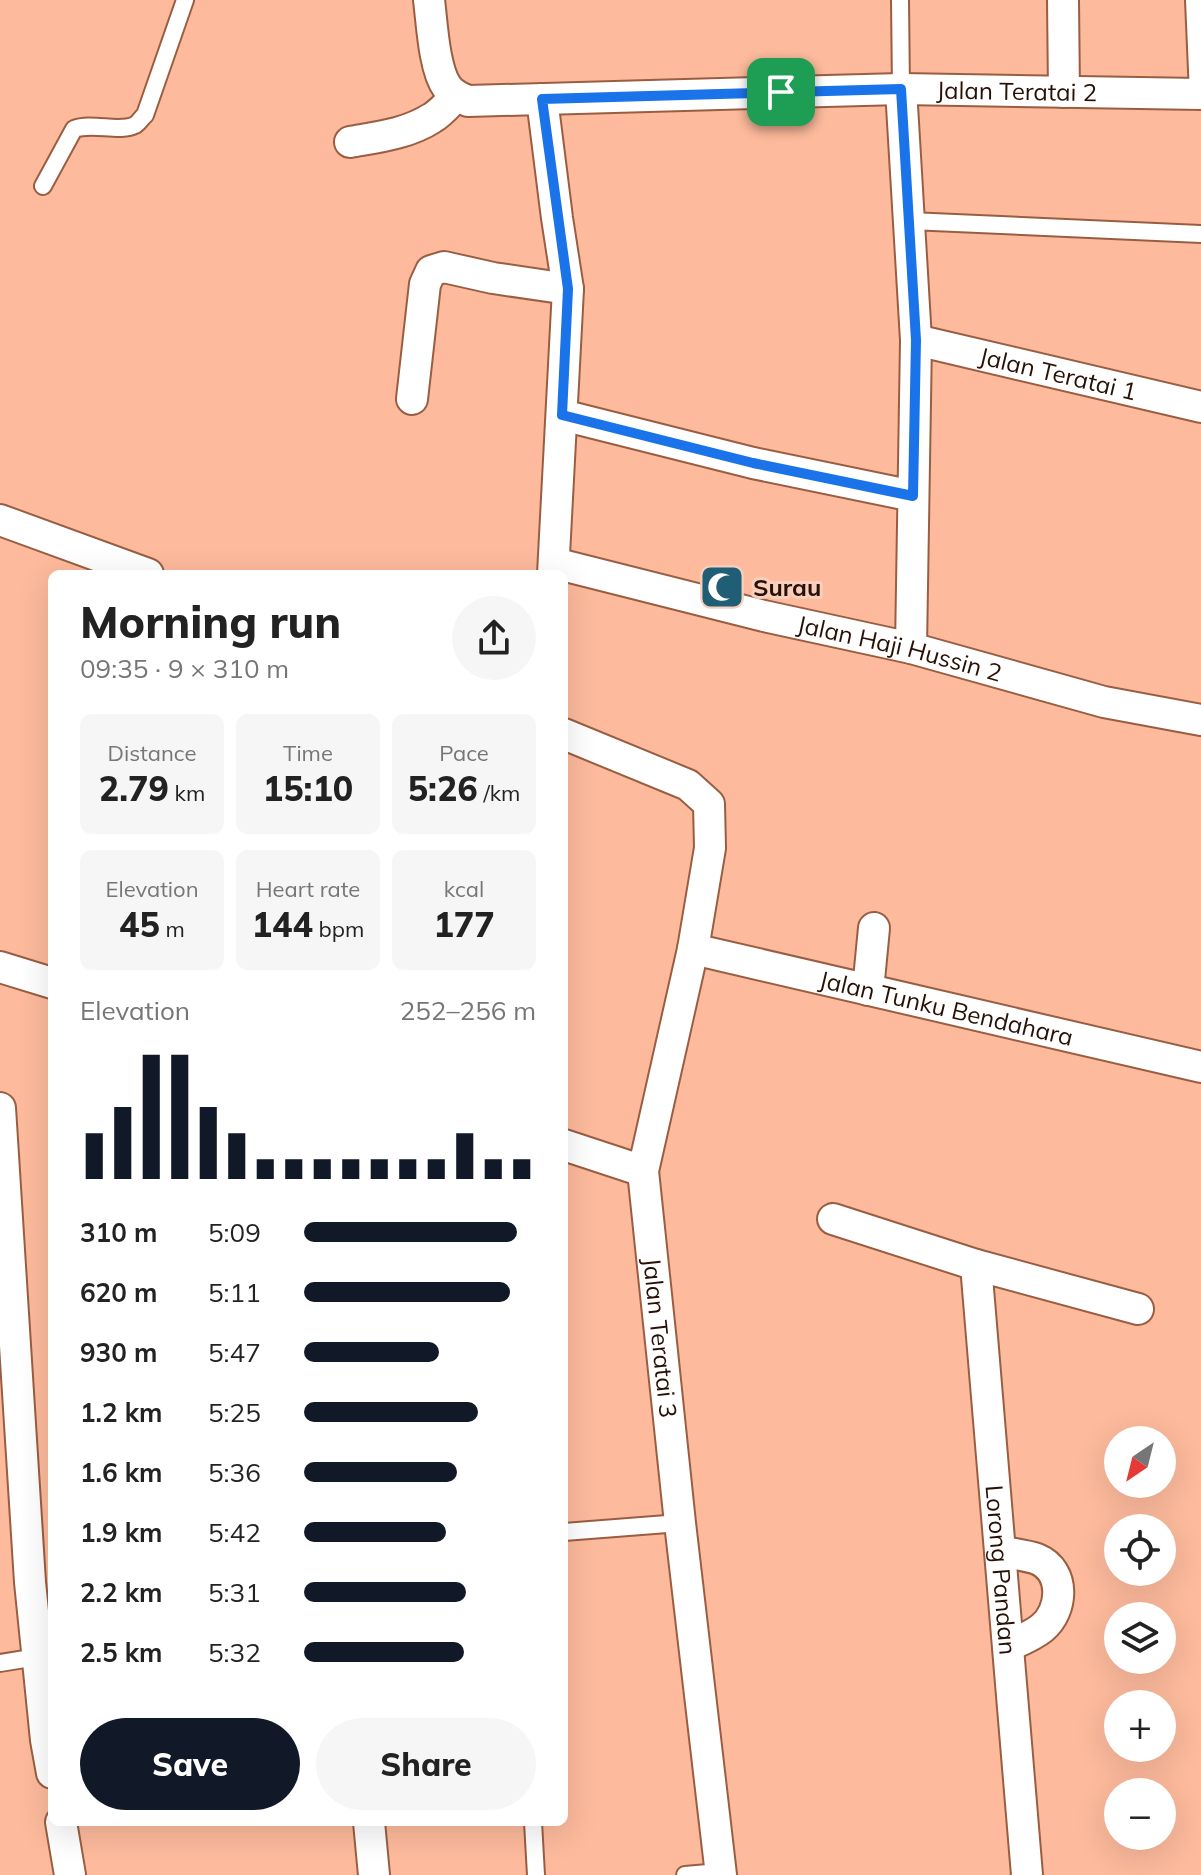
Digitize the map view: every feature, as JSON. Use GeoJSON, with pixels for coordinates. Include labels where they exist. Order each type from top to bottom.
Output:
{"type":"FeatureCollection","features":[{"type":"Feature","properties":{"kind":"street"},"geometry":{"type":"LineString","coordinates":[[350,142],[399,133],[414,127],[434,118],[456,96],[445,85],[436,55],[429,0]]}},
{"type":"Feature","properties":{"kind":"street"},"geometry":{"type":"LineString","coordinates":[[1063,0],[1064,92]]}},
{"type":"Feature","properties":{"kind":"street"},"geometry":{"type":"LineString","coordinates":[[901,89],[916,340],[911,648]]}},
{"type":"Feature","properties":{"kind":"street","name":"Jalan Teratai 2"},"geometry":{"type":"LineString","coordinates":[[456,96],[468,101],[901,89],[1199,94]]}},
{"type":"Feature","properties":{"kind":"street"},"geometry":{"type":"LineString","coordinates":[[542,99],[568,289],[553,569]]}},
{"type":"Feature","properties":{"kind":"street"},"geometry":{"type":"LineString","coordinates":[[412,399],[425,284],[431,271],[444,267],[568,289]]}},
{"type":"Feature","properties":{"kind":"street","name":"Jalan Teratai 1"},"geometry":{"type":"LineString","coordinates":[[916,340],[1201,407]]}},
{"type":"Feature","properties":{"kind":"street"},"geometry":{"type":"LineString","coordinates":[[562,415],[753,463],[913,496]]}},
{"type":"Feature","properties":{"kind":"street"},"geometry":{"type":"LineString","coordinates":[[0,520],[137,570]]}},
{"type":"Feature","properties":{"kind":"street","name":"Jalan Haji Hussin 2"},"geometry":{"type":"LineString","coordinates":[[568,572],[911,648],[1104,702],[1201,720]]}},
{"type":"Feature","properties":{"kind":"street","name":"Jalan Teratai 3"},"geometry":{"type":"LineString","coordinates":[[568,736],[688,785],[709,804],[710,848],[693,949],[643,1171],[721,1874]]}},
{"type":"Feature","properties":{"kind":"street"},"geometry":{"type":"LineString","coordinates":[[868,990],[874,928]]}},
{"type":"Feature","properties":{"kind":"street","name":"Jalan Tunku Bendahara"},"geometry":{"type":"LineString","coordinates":[[693,949],[1201,1067]]}},
{"type":"Feature","properties":{"kind":"street"},"geometry":{"type":"LineString","coordinates":[[0,967],[48,982]]}},
{"type":"Feature","properties":{"kind":"street"},"geometry":{"type":"LineString","coordinates":[[0,1108],[48,1751]]}},
{"type":"Feature","properties":{"kind":"street"},"geometry":{"type":"LineString","coordinates":[[568,1146],[643,1171]]}},
{"type":"Feature","properties":{"kind":"street"},"geometry":{"type":"LineString","coordinates":[[833,1219],[976,1265],[1138,1309]]}},
{"type":"Feature","properties":{"kind":"street","name":"Lorong Pandan"},"geometry":{"type":"LineString","coordinates":[[976,1265],[1027,1875]]}},
{"type":"Feature","properties":{"kind":"street"},"geometry":{"type":"LineString","coordinates":[[1000,1551],[1040,1560],[1055,1575],[1059,1587],[1052,1616],[1042,1628],[1008,1646]]}},
{"type":"Feature","properties":{"kind":"street"},"geometry":{"type":"LineString","coordinates":[[62,1826],[70,1875]]}},
{"type":"Feature","properties":{"kind":"street"},"geometry":{"type":"LineString","coordinates":[[369,1826],[374,1875]]}},
{"type":"Feature","properties":{"kind":"lane"},"geometry":{"type":"LineString","coordinates":[[43,186],[74,129],[84,125],[135,125],[145,115],[185,0]]}},
{"type":"Feature","properties":{"kind":"lane"},"geometry":{"type":"LineString","coordinates":[[900,0],[901,89]]}},
{"type":"Feature","properties":{"kind":"lane"},"geometry":{"type":"LineString","coordinates":[[1194,0],[1199,94]]}},
{"type":"Feature","properties":{"kind":"lane"},"geometry":{"type":"LineString","coordinates":[[910,221],[1201,234]]}},
{"type":"Feature","properties":{"kind":"lane"},"geometry":{"type":"LineString","coordinates":[[568,1532],[680,1523]]}},
{"type":"Feature","properties":{"kind":"lane"},"geometry":{"type":"LineString","coordinates":[[0,1663],[43,1673]]}},
{"type":"Feature","properties":{"kind":"lane"},"geometry":{"type":"LineString","coordinates":[[533,1826],[536,1875]]}},
{"type":"Feature","properties":{"kind":"lane"},"geometry":{"type":"LineString","coordinates":[[685,1875],[721,1874]]}},
{"type":"Feature","properties":{"kind":"place","name":"Surau"},"geometry":{"type":"Point","coordinates":[722,587]}},
{"type":"Feature","properties":{"kind":"route"},"geometry":{"type":"LineString","coordinates":[[901,89],[916,340],[913,496],[753,463],[562,415],[568,289],[542,99],[781,92],[901,89]]}}]}
